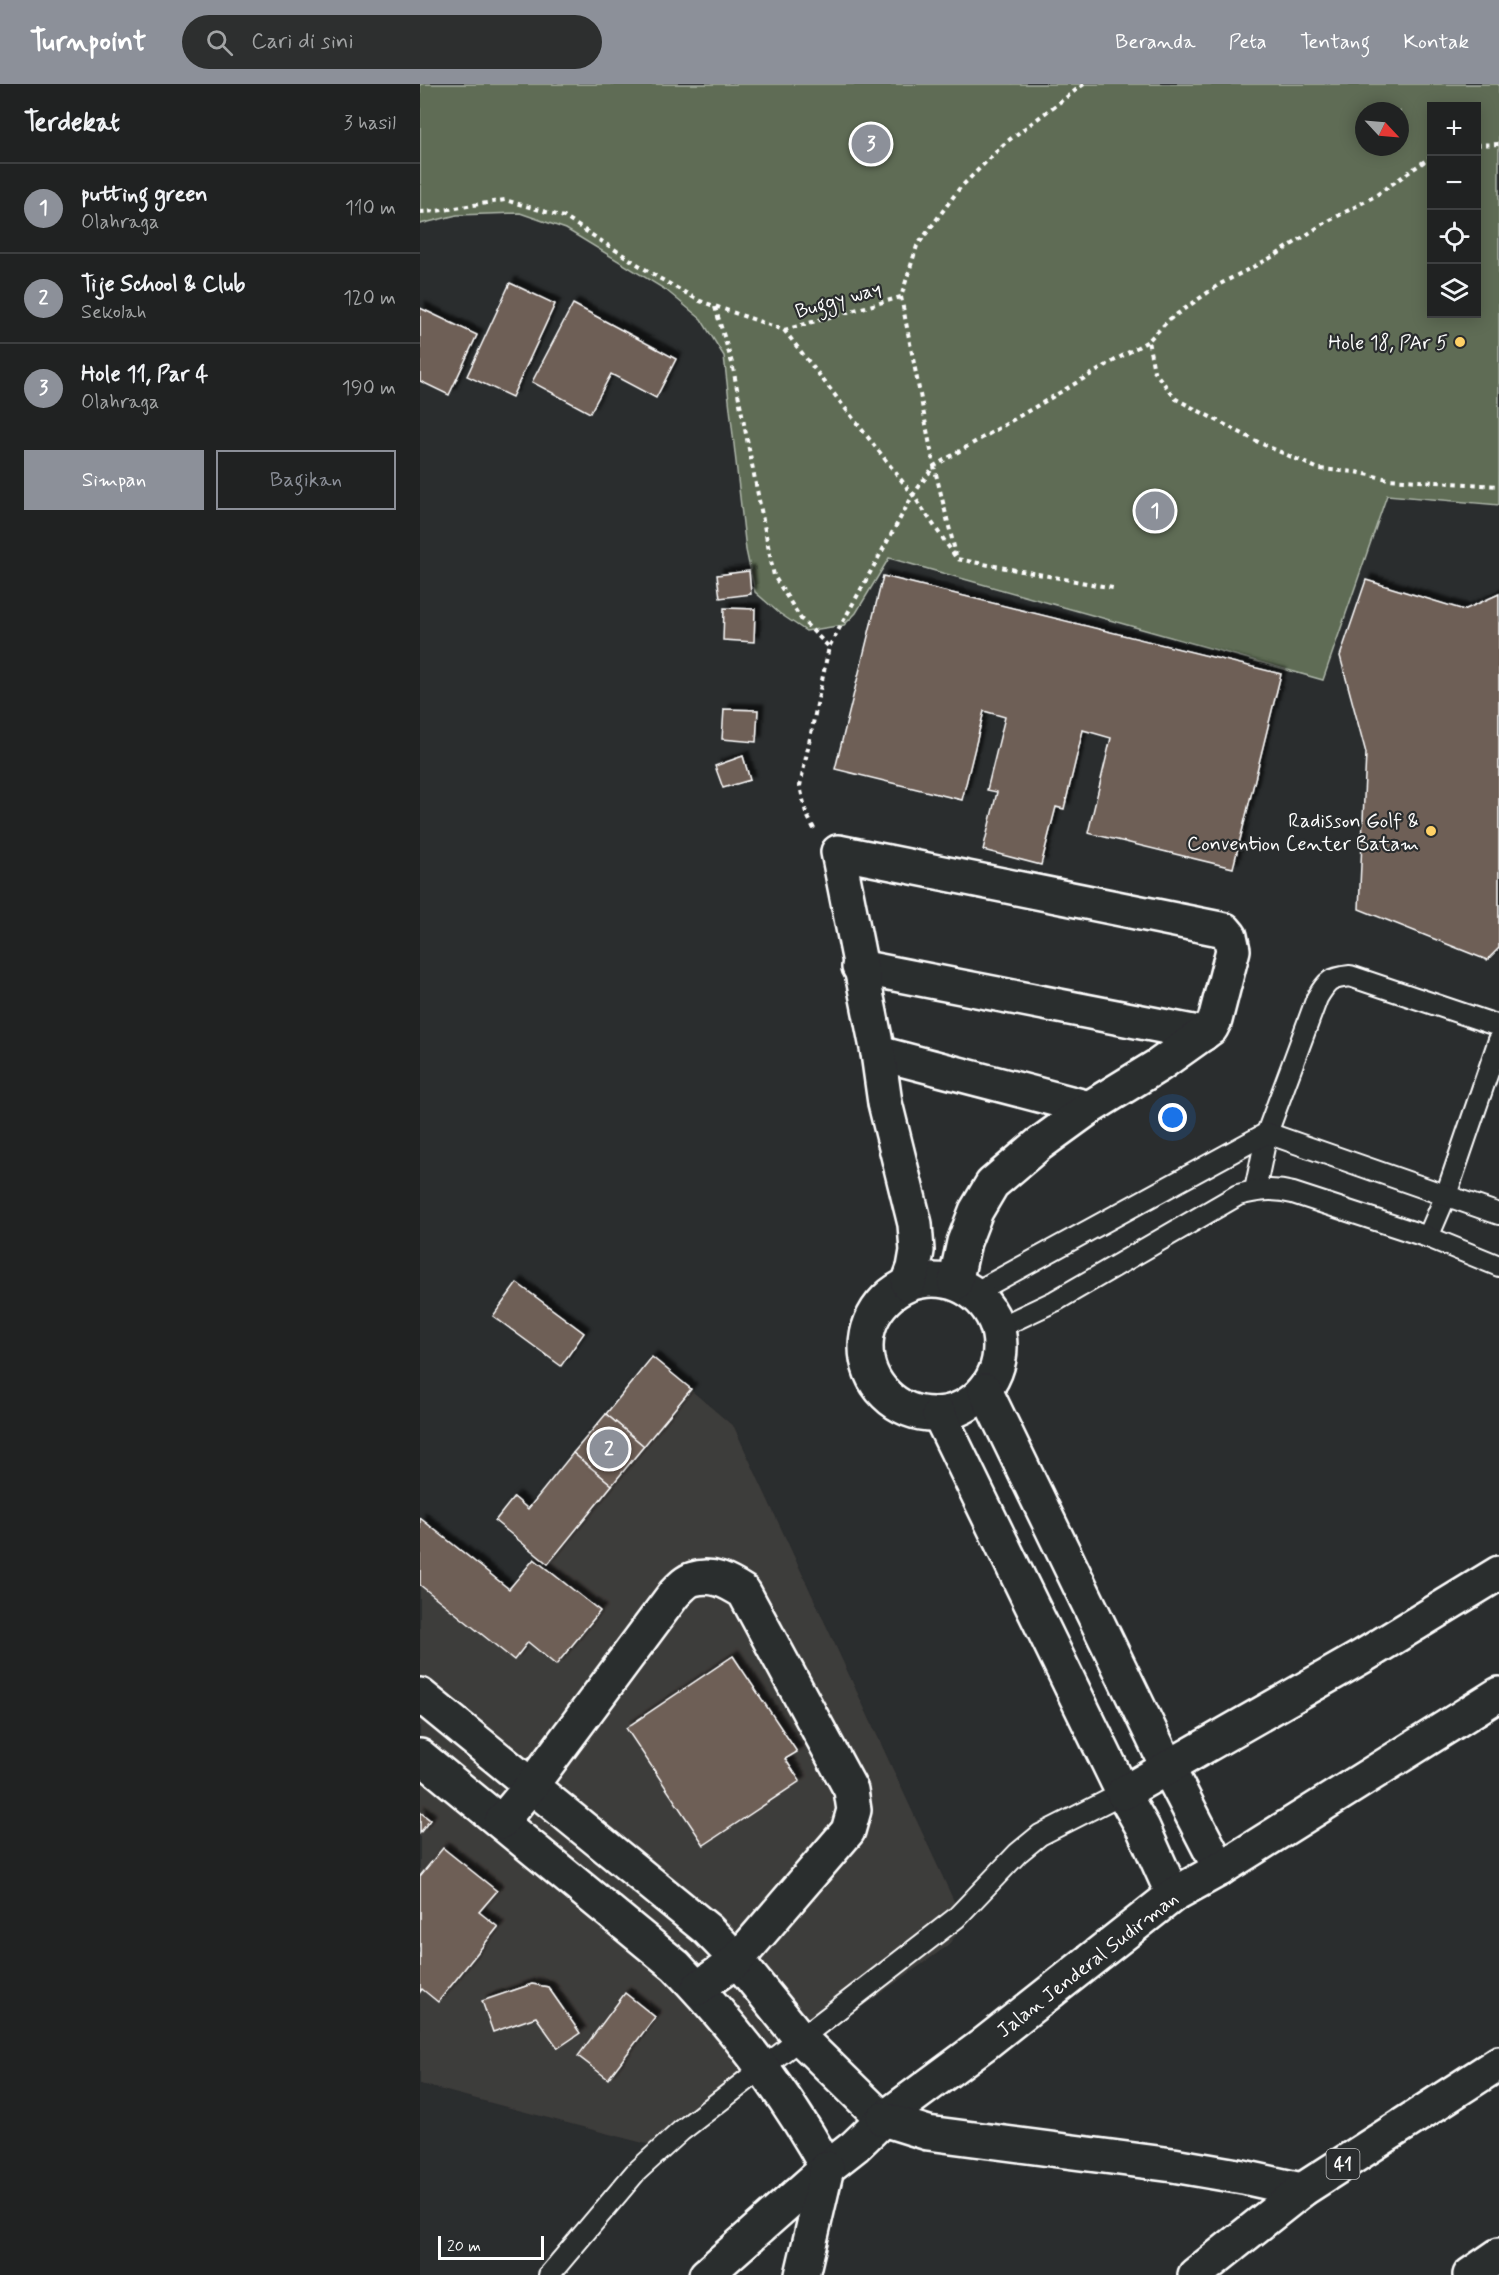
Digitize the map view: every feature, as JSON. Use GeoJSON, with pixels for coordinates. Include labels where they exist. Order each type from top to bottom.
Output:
{"type":"FeatureCollection","features":[{"type":"Feature","properties":{"kind":"main road"},"geometry":{"type":"LineString","coordinates":[[908,1284],[917,1251],[915,1224],[885,1104],[878,1053],[859,967],[838,852],[1225,930],[1230,936],[1233,950],[1211,1028],[1160,1065],[1089,1108],[1038,1145],[992,1184],[976,1211],[964,1242],[965,1288]]}},
{"type":"Feature","properties":{"kind":"main road"},"geometry":{"type":"LineString","coordinates":[[859,967],[1203,1034]]}},
{"type":"Feature","properties":{"kind":"main road"},"geometry":{"type":"LineString","coordinates":[[878,1053],[1089,1108]]}},
{"type":"Feature","properties":{"kind":"main road"},"geometry":{"type":"LineString","coordinates":[[932,1279],[965,1288],[989,1309],[998,1328],[1000,1350],[995,1371],[985,1390],[972,1402],[956,1410],[939,1414],[918,1413],[898,1404],[881,1391],[870,1373],[866,1352],[867,1330],[876,1311],[890,1294],[908,1284],[932,1279]]}},
{"type":"Feature","properties":{"kind":"main road"},"geometry":{"type":"LineString","coordinates":[[985,1390],[1168,1768],[1220,1869]]}},
{"type":"Feature","properties":{"kind":"main road"},"geometry":{"type":"LineString","coordinates":[[939,1414],[1123,1793],[1143,1828],[1173,1895]]}},
{"type":"Feature","properties":{"kind":"main road"},"geometry":{"type":"LineString","coordinates":[[1123,1793],[1363,1656],[1499,1573]]}},
{"type":"Feature","properties":{"kind":"main road"},"geometry":{"type":"LineString","coordinates":[[501,1822],[531,1786],[674,1594],[691,1579],[707,1577],[724,1579],[744,1592],[851,1790],[854,1810],[848,1831],[737,1960],[698,1988]]}},
{"type":"Feature","properties":{"kind":"main road","name":"Jalan Jenderal Sudirman"},"geometry":{"type":"LineString","coordinates":[[706,2275],[883,2119],[983,2045],[1173,1895],[1220,1869],[1499,1694]]}},
{"type":"Feature","properties":{"kind":"main road"},"geometry":{"type":"LineString","coordinates":[[420,1695],[708,1930],[737,1960],[800,2038],[883,2119],[928,2133],[1173,2165],[1302,2190]]}},
{"type":"Feature","properties":{"kind":"main road"},"geometry":{"type":"LineString","coordinates":[[420,1756],[676,1966],[710,2000],[763,2069],[812,2140],[827,2168],[802,2275]]}},
{"type":"Feature","properties":{"kind":"main road","name":"41"},"geometry":{"type":"LineString","coordinates":[[1195,2275],[1302,2190],[1499,2063]]}},
{"type":"Feature","properties":{"kind":"main road"},"geometry":{"type":"LineString","coordinates":[[1470,2275],[1499,2255]]}},
{"type":"Feature","properties":{"kind":"lane"},"geometry":{"type":"LineString","coordinates":[[1256,1190],[1268,1133],[1317,998],[1326,983],[1335,977],[1350,976],[1499,1026]]}},
{"type":"Feature","properties":{"kind":"lane"},"geometry":{"type":"LineString","coordinates":[[1428,1237],[1446,1196],[1499,1040]]}},
{"type":"Feature","properties":{"kind":"lane"},"geometry":{"type":"LineString","coordinates":[[965,1288],[1268,1133],[1499,1214]]}},
{"type":"Feature","properties":{"kind":"lane"},"geometry":{"type":"LineString","coordinates":[[998,1328],[1055,1301],[1238,1195],[1256,1190],[1277,1189],[1293,1193],[1428,1237],[1499,1266]]}},
{"type":"Feature","properties":{"kind":"lane"},"geometry":{"type":"LineString","coordinates":[[549,2275],[635,2173],[681,2132],[956,1918],[1018,1853],[1040,1834],[1123,1793]]}},
{"type":"Feature","properties":{"kind":"path","name":"Buggy way"},"geometry":{"type":"LineString","coordinates":[[420,212],[505,200],[564,217],[659,278],[700,301],[784,330],[901,297],[916,246],[958,189],[1005,143],[1084,84]]}},
{"type":"Feature","properties":{"kind":"path"},"geometry":{"type":"LineString","coordinates":[[1481,145],[1499,144]]}},
{"type":"Feature","properties":{"kind":"path"},"geometry":{"type":"LineString","coordinates":[[838,852],[814,831],[806,813],[800,786],[829,647],[913,495],[934,466],[1148,341],[1170,319],[1220,284],[1276,255],[1323,224],[1375,196],[1427,159]]}},
{"type":"Feature","properties":{"kind":"path"},"geometry":{"type":"LineString","coordinates":[[901,297],[934,466],[957,558]]}},
{"type":"Feature","properties":{"kind":"path"},"geometry":{"type":"LineString","coordinates":[[715,306],[732,363],[774,576],[801,619],[829,647]]}},
{"type":"Feature","properties":{"kind":"path"},"geometry":{"type":"LineString","coordinates":[[784,330],[913,495],[957,558],[1113,588]]}},
{"type":"Feature","properties":{"kind":"path"},"geometry":{"type":"LineString","coordinates":[[1148,341],[1154,371],[1176,399],[1260,443],[1318,469],[1356,472],[1388,479],[1499,486]]}},
{"type":"Feature","properties":{"kind":"shaded area"},"geometry":{"type":"Polygon","coordinates":[[[652,1357],[734,1427],[965,1925],[946,1947],[666,2149],[420,2084],[420,1518],[509,1589],[534,1558],[652,1357]]]}},
{"type":"Feature","properties":{"kind":"green space"},"geometry":{"type":"Polygon","coordinates":[[[420,84],[1499,84],[1499,505],[1387,495],[1323,680],[889,558],[856,613],[844,625],[806,631],[779,613],[755,592],[746,550],[724,356],[701,319],[666,290],[566,229],[520,213],[457,215],[420,224],[420,84]]]}},
{"type":"Feature","properties":{"kind":"building"},"geometry":{"type":"Polygon","coordinates":[[[510,283],[555,304],[512,397],[467,376],[510,283]]]}},
{"type":"Feature","properties":{"kind":"building"},"geometry":{"type":"Polygon","coordinates":[[[573,304],[676,359],[656,398],[611,374],[590,413],[532,382],[573,304]]]}},
{"type":"Feature","properties":{"kind":"building"},"geometry":{"type":"Polygon","coordinates":[[[420,308],[477,335],[449,395],[420,381],[420,308]]]}},
{"type":"Feature","properties":{"kind":"building"},"geometry":{"type":"Polygon","coordinates":[[[749,571],[751,594],[720,598],[717,575],[749,571]]]}},
{"type":"Feature","properties":{"kind":"building"},"geometry":{"type":"Polygon","coordinates":[[[883,576],[1281,674],[1233,868],[1088,833],[1111,738],[1083,730],[1064,809],[1056,807],[1041,865],[983,850],[997,792],[987,790],[1005,717],[984,711],[962,800],[835,769],[883,576]]]}},
{"type":"Feature","properties":{"kind":"building","name":"Radisson Golf & Convention Center Batam"},"geometry":{"type":"Polygon","coordinates":[[[1366,580],[1464,610],[1499,594],[1499,948],[1487,960],[1359,909],[1366,753],[1340,656],[1366,580]]]}},
{"type":"Feature","properties":{"kind":"building"},"geometry":{"type":"Polygon","coordinates":[[[724,608],[755,609],[754,642],[723,640],[724,608]]]}},
{"type":"Feature","properties":{"kind":"building"},"geometry":{"type":"Polygon","coordinates":[[[724,709],[758,710],[756,742],[722,739],[724,709]]]}},
{"type":"Feature","properties":{"kind":"building"},"geometry":{"type":"Polygon","coordinates":[[[743,756],[750,780],[723,788],[715,766],[743,756]]]}},
{"type":"Feature","properties":{"kind":"building"},"geometry":{"type":"Polygon","coordinates":[[[517,1283],[584,1333],[561,1366],[493,1316],[517,1283]]]}},
{"type":"Feature","properties":{"kind":"building"},"geometry":{"type":"Polygon","coordinates":[[[652,1357],[691,1389],[644,1446],[606,1414],[652,1357]]]}},
{"type":"Feature","properties":{"kind":"building"},"geometry":{"type":"Polygon","coordinates":[[[606,1414],[644,1446],[612,1485],[573,1453],[606,1414]]]}},
{"type":"Feature","properties":{"kind":"building"},"geometry":{"type":"Polygon","coordinates":[[[573,1453],[612,1485],[548,1564],[495,1521],[514,1497],[528,1509],[573,1453]]]}},
{"type":"Feature","properties":{"kind":"building"},"geometry":{"type":"Polygon","coordinates":[[[420,1518],[509,1589],[534,1559],[600,1611],[556,1665],[528,1642],[514,1660],[420,1585],[420,1518]]]}},
{"type":"Feature","properties":{"kind":"building"},"geometry":{"type":"Polygon","coordinates":[[[733,1656],[797,1752],[785,1759],[800,1781],[704,1845],[626,1728],[733,1656]]]}},
{"type":"Feature","properties":{"kind":"building"},"geometry":{"type":"Polygon","coordinates":[[[420,1812],[430,1820],[420,1833],[420,1812]]]}},
{"type":"Feature","properties":{"kind":"building"},"geometry":{"type":"Polygon","coordinates":[[[443,1848],[497,1891],[479,1912],[498,1927],[438,2002],[422,1989],[420,1992],[420,1876],[443,1848]]]}},
{"type":"Feature","properties":{"kind":"building"},"geometry":{"type":"Polygon","coordinates":[[[532,1984],[548,1987],[580,2033],[558,2048],[536,2017],[493,2032],[482,2001],[532,1984]]]}},
{"type":"Feature","properties":{"kind":"building"},"geometry":{"type":"Polygon","coordinates":[[[625,1993],[655,2017],[608,2079],[578,2056],[625,1993]]]}},
{"type":"Feature","properties":{"kind":"place","name":"Hole 11, Par 4"},"geometry":{"type":"Point","coordinates":[871,144]}},
{"type":"Feature","properties":{"kind":"place","name":"Hole 18, PAr 5"},"geometry":{"type":"Point","coordinates":[1460,342]}},
{"type":"Feature","properties":{"kind":"place","name":"putting green"},"geometry":{"type":"Point","coordinates":[1155,511]}},
{"type":"Feature","properties":{"kind":"place","name":"Radisson Golf & Convention Center Batam"},"geometry":{"type":"Point","coordinates":[1431,831]}},
{"type":"Feature","properties":{"kind":"place","name":"Tije School & Club"},"geometry":{"type":"Point","coordinates":[609,1449]}}]}
